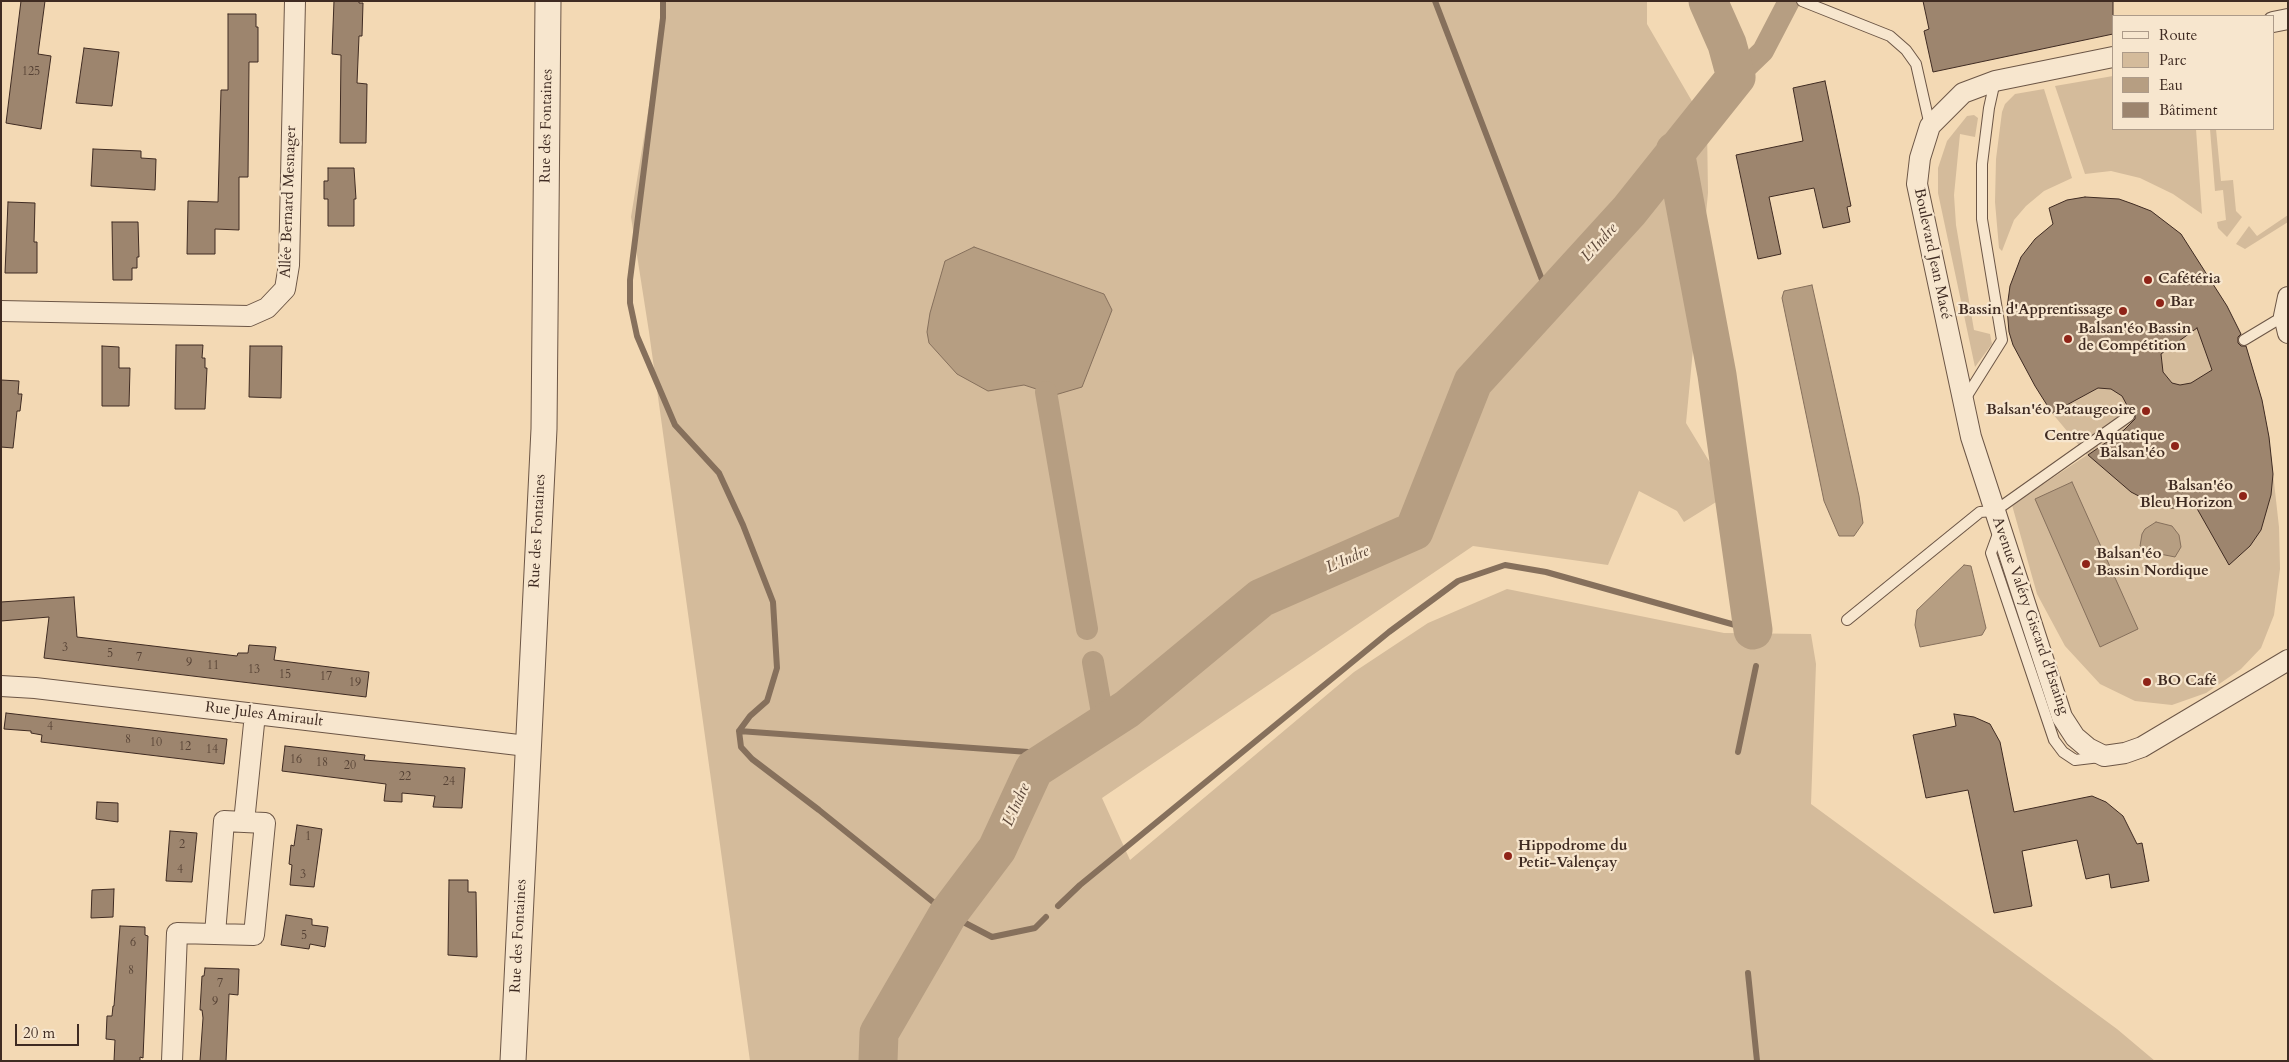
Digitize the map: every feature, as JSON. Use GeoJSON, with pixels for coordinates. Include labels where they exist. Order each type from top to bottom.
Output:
{"type":"FeatureCollection","features":[{"type":"Feature","properties":{"kind":"street","name":"Allée Bernard Mesnager"},"geometry":{"type":"LineString","coordinates":[[1,311],[249,316],[267,308],[279,296],[285,289],[289,265],[296,1]]}},
{"type":"Feature","properties":{"kind":"street","name":"Rue des Fontaines"},"geometry":{"type":"LineString","coordinates":[[513,1061],[544,429],[548,1]]}},
{"type":"Feature","properties":{"kind":"street"},"geometry":{"type":"LineString","coordinates":[[2274,22],[2288,19]]}},
{"type":"Feature","properties":{"kind":"street","name":"Boulevard Jean Macé"},"geometry":{"type":"LineString","coordinates":[[1963,402],[1917,184],[1920,158],[1930,126],[1963,94],[1995,81],[2112,57]]}},
{"type":"Feature","properties":{"kind":"street","name":"Avenue Valéry Giscard d'Estaing"},"geometry":{"type":"LineString","coordinates":[[1963,402],[1971,437],[1997,520],[2062,717],[2075,738],[2088,748],[2104,756],[2125,754],[2142,747],[2288,660]]}},
{"type":"Feature","properties":{"kind":"street","name":"Rue Jules Amirault"},"geometry":{"type":"LineString","coordinates":[[1,686],[527,746]]}},
{"type":"Feature","properties":{"kind":"street"},"geometry":{"type":"LineString","coordinates":[[244,822],[255,714]]}},
{"type":"Feature","properties":{"kind":"street"},"geometry":{"type":"LineString","coordinates":[[172,1061],[177,934],[254,935],[265,823],[224,821],[215,934]]}},
{"type":"Feature","properties":{"kind":"lane"},"geometry":{"type":"LineString","coordinates":[[1802,1],[1890,36],[1906,50],[1916,64],[1930,126]]}},
{"type":"Feature","properties":{"kind":"lane"},"geometry":{"type":"LineString","coordinates":[[1963,402],[2002,340],[1982,219],[1982,164],[1989,108],[1995,81]]}},
{"type":"Feature","properties":{"kind":"lane"},"geometry":{"type":"LineString","coordinates":[[2244,340],[2287,315]]}},
{"type":"Feature","properties":{"kind":"lane"},"geometry":{"type":"LineString","coordinates":[[1847,620],[1980,512],[1997,520],[2130,416]]}},
{"type":"Feature","properties":{"kind":"green space"},"geometry":{"type":"Polygon","coordinates":[[[666,1],[1647,1],[1647,24],[1707,127],[1708,193],[1686,423],[1729,494],[1684,522],[1677,511],[1639,491],[1608,565],[1473,546],[1102,798],[1130,860],[1354,672],[1428,623],[1507,589],[1724,633],[1811,634],[1816,664],[1811,804],[2117,1029],[2155,1061],[750,1061],[649,332],[631,217],[666,1]]]}},
{"type":"Feature","properties":{"kind":"green space"},"geometry":{"type":"Polygon","coordinates":[[[2112,76],[2112,130],[2196,130],[2202,214],[2173,194],[2140,178],[2111,171],[2085,174],[2055,86],[2112,76]]]}},
{"type":"Feature","properties":{"kind":"green space"},"geometry":{"type":"Polygon","coordinates":[[[2044,89],[2072,178],[2044,191],[2026,206],[2014,220],[2002,251],[1999,248],[1995,202],[1996,159],[2002,112],[2005,104],[2015,94],[2044,89]]]}},
{"type":"Feature","properties":{"kind":"green space"},"geometry":{"type":"Polygon","coordinates":[[[1974,115],[1978,118],[1975,137],[1960,134],[1954,195],[1956,225],[1974,330],[1990,334],[1992,344],[1975,367],[1938,193],[1938,168],[1947,141],[1967,116],[1974,115]]]}},
{"type":"Feature","properties":{"kind":"green space"},"geometry":{"type":"Polygon","coordinates":[[[2210,130],[2216,130],[2221,181],[2233,180],[2236,211],[2242,217],[2227,237],[2218,228],[2217,222],[2226,220],[2223,190],[2215,191],[2210,130]]]}},
{"type":"Feature","properties":{"kind":"green space","name":"Centre Aquatique Balsan'éo"},"geometry":{"type":"Polygon","coordinates":[[[2085,197],[2119,199],[2133,204],[2151,211],[2181,234],[2227,306],[2244,340],[2262,400],[2269,437],[2279,527],[2280,569],[2274,615],[2261,648],[2241,669],[2206,693],[2172,705],[2135,701],[2100,684],[2065,646],[2037,594],[2012,505],[2087,455],[2052,413],[2035,386],[2013,345],[2009,332],[2007,308],[2010,286],[2021,257],[2035,239],[2053,224],[2067,200],[2085,197]]]}},
{"type":"Feature","properties":{"kind":"green space"},"geometry":{"type":"Polygon","coordinates":[[[2288,215],[2288,222],[2245,249],[2236,244],[2249,226],[2257,236],[2288,215]]]}},
{"type":"Feature","properties":{"kind":"water"},"geometry":{"type":"Polygon","coordinates":[[[974,247],[1104,294],[1112,310],[1082,387],[1055,395],[1024,385],[988,391],[957,374],[929,343],[927,332],[930,313],[945,261],[974,247]]]}},
{"type":"Feature","properties":{"kind":"water"},"geometry":{"type":"Polygon","coordinates":[[[1812,285],[1859,496],[1863,523],[1854,536],[1839,536],[1824,501],[1782,298],[1784,291],[1812,285]]]}},
{"type":"Feature","properties":{"kind":"water","name":"Balsan'éo Bassin Nordique"},"geometry":{"type":"Polygon","coordinates":[[[2072,482],[2138,629],[2100,647],[2035,499],[2072,482]]]}},
{"type":"Feature","properties":{"kind":"water"},"geometry":{"type":"Polygon","coordinates":[[[2156,522],[2172,526],[2179,535],[2181,547],[2175,557],[2160,554],[2140,546],[2145,529],[2156,522]]]}},
{"type":"Feature","properties":{"kind":"water"},"geometry":{"type":"Polygon","coordinates":[[[1964,565],[1971,566],[1986,628],[1982,635],[1920,647],[1915,625],[1917,610],[1964,565]]]}},
{"type":"Feature","properties":{"kind":"building"},"geometry":{"type":"Polygon","coordinates":[[[21,1],[45,1],[38,54],[51,56],[41,129],[6,123],[21,1]]]}},
{"type":"Feature","properties":{"kind":"building"},"geometry":{"type":"Polygon","coordinates":[[[334,1],[359,1],[359,3],[363,3],[362,36],[359,36],[357,83],[367,84],[366,143],[340,143],[341,55],[332,54],[334,1]]]}},
{"type":"Feature","properties":{"kind":"building"},"geometry":{"type":"Polygon","coordinates":[[[1923,1],[2113,1],[2112,34],[1933,72],[1924,31],[1929,29],[1923,1]]]}},
{"type":"Feature","properties":{"kind":"building"},"geometry":{"type":"Polygon","coordinates":[[[228,14],[256,14],[256,27],[258,27],[258,62],[249,62],[248,177],[239,177],[239,230],[215,229],[215,254],[187,254],[188,201],[218,202],[221,90],[228,90],[228,14]]]}},
{"type":"Feature","properties":{"kind":"building"},"geometry":{"type":"Polygon","coordinates":[[[84,48],[119,52],[112,106],[76,103],[84,48]]]}},
{"type":"Feature","properties":{"kind":"building"},"geometry":{"type":"Polygon","coordinates":[[[1825,81],[1851,206],[1847,207],[1850,222],[1823,228],[1814,188],[1769,197],[1781,254],[1758,259],[1736,155],[1803,141],[1793,88],[1825,81]]]}},
{"type":"Feature","properties":{"kind":"building"},"geometry":{"type":"Polygon","coordinates":[[[93,149],[141,151],[141,158],[156,159],[155,190],[91,186],[93,149]]]}},
{"type":"Feature","properties":{"kind":"building"},"geometry":{"type":"Polygon","coordinates":[[[328,168],[354,168],[356,199],[354,199],[354,226],[328,226],[328,199],[324,199],[324,181],[328,181],[328,168]]]}},
{"type":"Feature","properties":{"kind":"building"},"geometry":{"type":"Polygon","coordinates":[[[2085,197],[2119,199],[2151,211],[2181,234],[2227,306],[2241,334],[2238,337],[2238,343],[2241,346],[2246,346],[2262,400],[2273,474],[2271,495],[2261,530],[2250,546],[2229,565],[2195,505],[2183,508],[2158,506],[2131,492],[2088,455],[2124,430],[2135,419],[2135,412],[2129,409],[2122,396],[2111,389],[2098,388],[2052,413],[2013,345],[2009,332],[2007,308],[2010,286],[2021,257],[2035,239],[2053,224],[2049,208],[2067,200],[2085,197]],[[2197,328],[2161,354],[2163,372],[2172,383],[2180,385],[2191,383],[2212,370],[2197,328]]]}},
{"type":"Feature","properties":{"kind":"building"},"geometry":{"type":"Polygon","coordinates":[[[8,202],[35,203],[34,242],[37,242],[37,273],[5,273],[8,202]]]}},
{"type":"Feature","properties":{"kind":"building"},"geometry":{"type":"Polygon","coordinates":[[[112,222],[138,222],[139,257],[137,257],[137,268],[132,268],[132,280],[113,280],[112,222]]]}},
{"type":"Feature","properties":{"kind":"building"},"geometry":{"type":"Polygon","coordinates":[[[176,345],[203,345],[202,358],[205,358],[205,368],[207,368],[205,409],[175,409],[176,345]]]}},
{"type":"Feature","properties":{"kind":"building"},"geometry":{"type":"Polygon","coordinates":[[[102,346],[119,347],[119,368],[130,368],[129,406],[102,406],[102,346]]]}},
{"type":"Feature","properties":{"kind":"building"},"geometry":{"type":"Polygon","coordinates":[[[250,346],[282,346],[281,398],[249,397],[250,346]]]}},
{"type":"Feature","properties":{"kind":"building"},"geometry":{"type":"Polygon","coordinates":[[[1,380],[19,381],[18,394],[22,394],[20,411],[17,411],[13,448],[1,447],[1,380]]]}},
{"type":"Feature","properties":{"kind":"building"},"geometry":{"type":"Polygon","coordinates":[[[74,597],[77,637],[237,656],[238,653],[248,653],[249,645],[276,647],[274,660],[369,672],[366,697],[44,658],[49,617],[1,621],[1,602],[74,597]]]}},
{"type":"Feature","properties":{"kind":"building"},"geometry":{"type":"Polygon","coordinates":[[[6,713],[227,739],[224,764],[41,742],[42,735],[31,733],[31,731],[4,729],[6,713]]]}},
{"type":"Feature","properties":{"kind":"building"},"geometry":{"type":"Polygon","coordinates":[[[1954,714],[1974,717],[1990,724],[2000,742],[2014,812],[2092,796],[2106,802],[2123,816],[2137,844],[2142,843],[2149,881],[2111,888],[2109,874],[2086,879],[2077,840],[2022,851],[2032,906],[1994,913],[1968,790],[1926,798],[1913,735],[1956,726],[1954,714]]]}},
{"type":"Feature","properties":{"kind":"building"},"geometry":{"type":"Polygon","coordinates":[[[285,746],[365,755],[364,760],[465,768],[462,808],[433,807],[435,796],[402,793],[402,802],[384,801],[386,784],[282,771],[285,746]]]}},
{"type":"Feature","properties":{"kind":"building"},"geometry":{"type":"Polygon","coordinates":[[[97,802],[118,803],[118,822],[96,819],[97,802]]]}},
{"type":"Feature","properties":{"kind":"building"},"geometry":{"type":"Polygon","coordinates":[[[297,825],[322,829],[314,887],[290,885],[292,865],[289,864],[291,845],[294,846],[297,825]]]}},
{"type":"Feature","properties":{"kind":"building"},"geometry":{"type":"Polygon","coordinates":[[[170,831],[197,833],[192,882],[166,881],[170,831]]]}},
{"type":"Feature","properties":{"kind":"building"},"geometry":{"type":"Polygon","coordinates":[[[449,880],[468,880],[468,892],[476,892],[477,957],[448,955],[449,880]]]}},
{"type":"Feature","properties":{"kind":"building"},"geometry":{"type":"Polygon","coordinates":[[[114,889],[113,917],[91,918],[92,890],[114,889]]]}},
{"type":"Feature","properties":{"kind":"building"},"geometry":{"type":"Polygon","coordinates":[[[286,915],[312,919],[312,925],[328,927],[325,947],[310,944],[309,949],[281,945],[286,915]]]}},
{"type":"Feature","properties":{"kind":"building"},"geometry":{"type":"Polygon","coordinates":[[[120,926],[145,927],[145,935],[148,936],[143,1058],[140,1057],[140,1061],[114,1061],[115,1040],[106,1039],[107,1016],[112,1016],[114,1006],[120,926]]]}},
{"type":"Feature","properties":{"kind":"building"},"geometry":{"type":"Polygon","coordinates":[[[205,968],[239,969],[238,995],[229,994],[226,1061],[200,1061],[203,1018],[202,1010],[200,1010],[202,976],[204,976],[205,968]]]}},
{"type":"Feature","properties":{"kind":"waterway"},"geometry":{"type":"LineString","coordinates":[[663,1],[663,18],[630,280],[630,303],[637,336],[675,425],[719,473],[743,525],[773,602],[777,668],[767,701],[750,716],[739,731],[741,747],[752,759],[819,810],[948,914],[992,937],[1035,928],[1046,917]]}},
{"type":"Feature","properties":{"kind":"waterway"},"geometry":{"type":"LineString","coordinates":[[1435,1],[1549,298]]}},
{"type":"Feature","properties":{"kind":"waterway","name":"L'Indre"},"geometry":{"type":"LineString","coordinates":[[878,1061],[879,1033],[948,914],[997,849],[1034,769],[1127,709],[1261,598],[1414,531],[1473,382],[1629,211],[1736,77],[1727,44],[1708,1]]}},
{"type":"Feature","properties":{"kind":"waterway"},"geometry":{"type":"LineString","coordinates":[[1736,77],[1763,51],[1789,1]]}},
{"type":"Feature","properties":{"kind":"waterway"},"geometry":{"type":"LineString","coordinates":[[1675,151],[1717,375],[1753,630]]}},
{"type":"Feature","properties":{"kind":"waterway"},"geometry":{"type":"LineString","coordinates":[[1046,392],[1087,629]]}},
{"type":"Feature","properties":{"kind":"waterway"},"geometry":{"type":"LineString","coordinates":[[1058,906],[1080,885],[1389,632],[1458,581],[1505,565],[1546,572],[1753,630]]}},
{"type":"Feature","properties":{"kind":"waterway"},"geometry":{"type":"LineString","coordinates":[[1093,662],[1104,724]]}},
{"type":"Feature","properties":{"kind":"waterway"},"geometry":{"type":"LineString","coordinates":[[1738,752],[1756,666]]}},
{"type":"Feature","properties":{"kind":"waterway"},"geometry":{"type":"LineString","coordinates":[[739,731],[1056,754]]}},
{"type":"Feature","properties":{"kind":"waterway"},"geometry":{"type":"LineString","coordinates":[[1748,973],[1757,1061]]}},
{"type":"Feature","properties":{"kind":"place","name":"Cafétéria"},"geometry":{"type":"Point","coordinates":[2148,280]}},
{"type":"Feature","properties":{"kind":"place","name":"Bar"},"geometry":{"type":"Point","coordinates":[2160,303]}},
{"type":"Feature","properties":{"kind":"place","name":"Bassin d'Apprentissage"},"geometry":{"type":"Point","coordinates":[2123,311]}},
{"type":"Feature","properties":{"kind":"place","name":"Balsan'éo Bassin de Compétition"},"geometry":{"type":"Point","coordinates":[2068,339]}},
{"type":"Feature","properties":{"kind":"place","name":"Balsan'éo Pataugeoire"},"geometry":{"type":"Point","coordinates":[2146,411]}},
{"type":"Feature","properties":{"kind":"place","name":"Centre Aquatique Balsan'éo"},"geometry":{"type":"Point","coordinates":[2175,446]}},
{"type":"Feature","properties":{"kind":"place","name":"Balsan'éo Bleu Horizon"},"geometry":{"type":"Point","coordinates":[2243,496]}},
{"type":"Feature","properties":{"kind":"place","name":"Balsan'éo Bassin Nordique"},"geometry":{"type":"Point","coordinates":[2086,564]}},
{"type":"Feature","properties":{"kind":"place","name":"BO Café"},"geometry":{"type":"Point","coordinates":[2147,682]}},
{"type":"Feature","properties":{"kind":"place","name":"Hippodrome du Petit-Valençay"},"geometry":{"type":"Point","coordinates":[1508,856]}}]}
